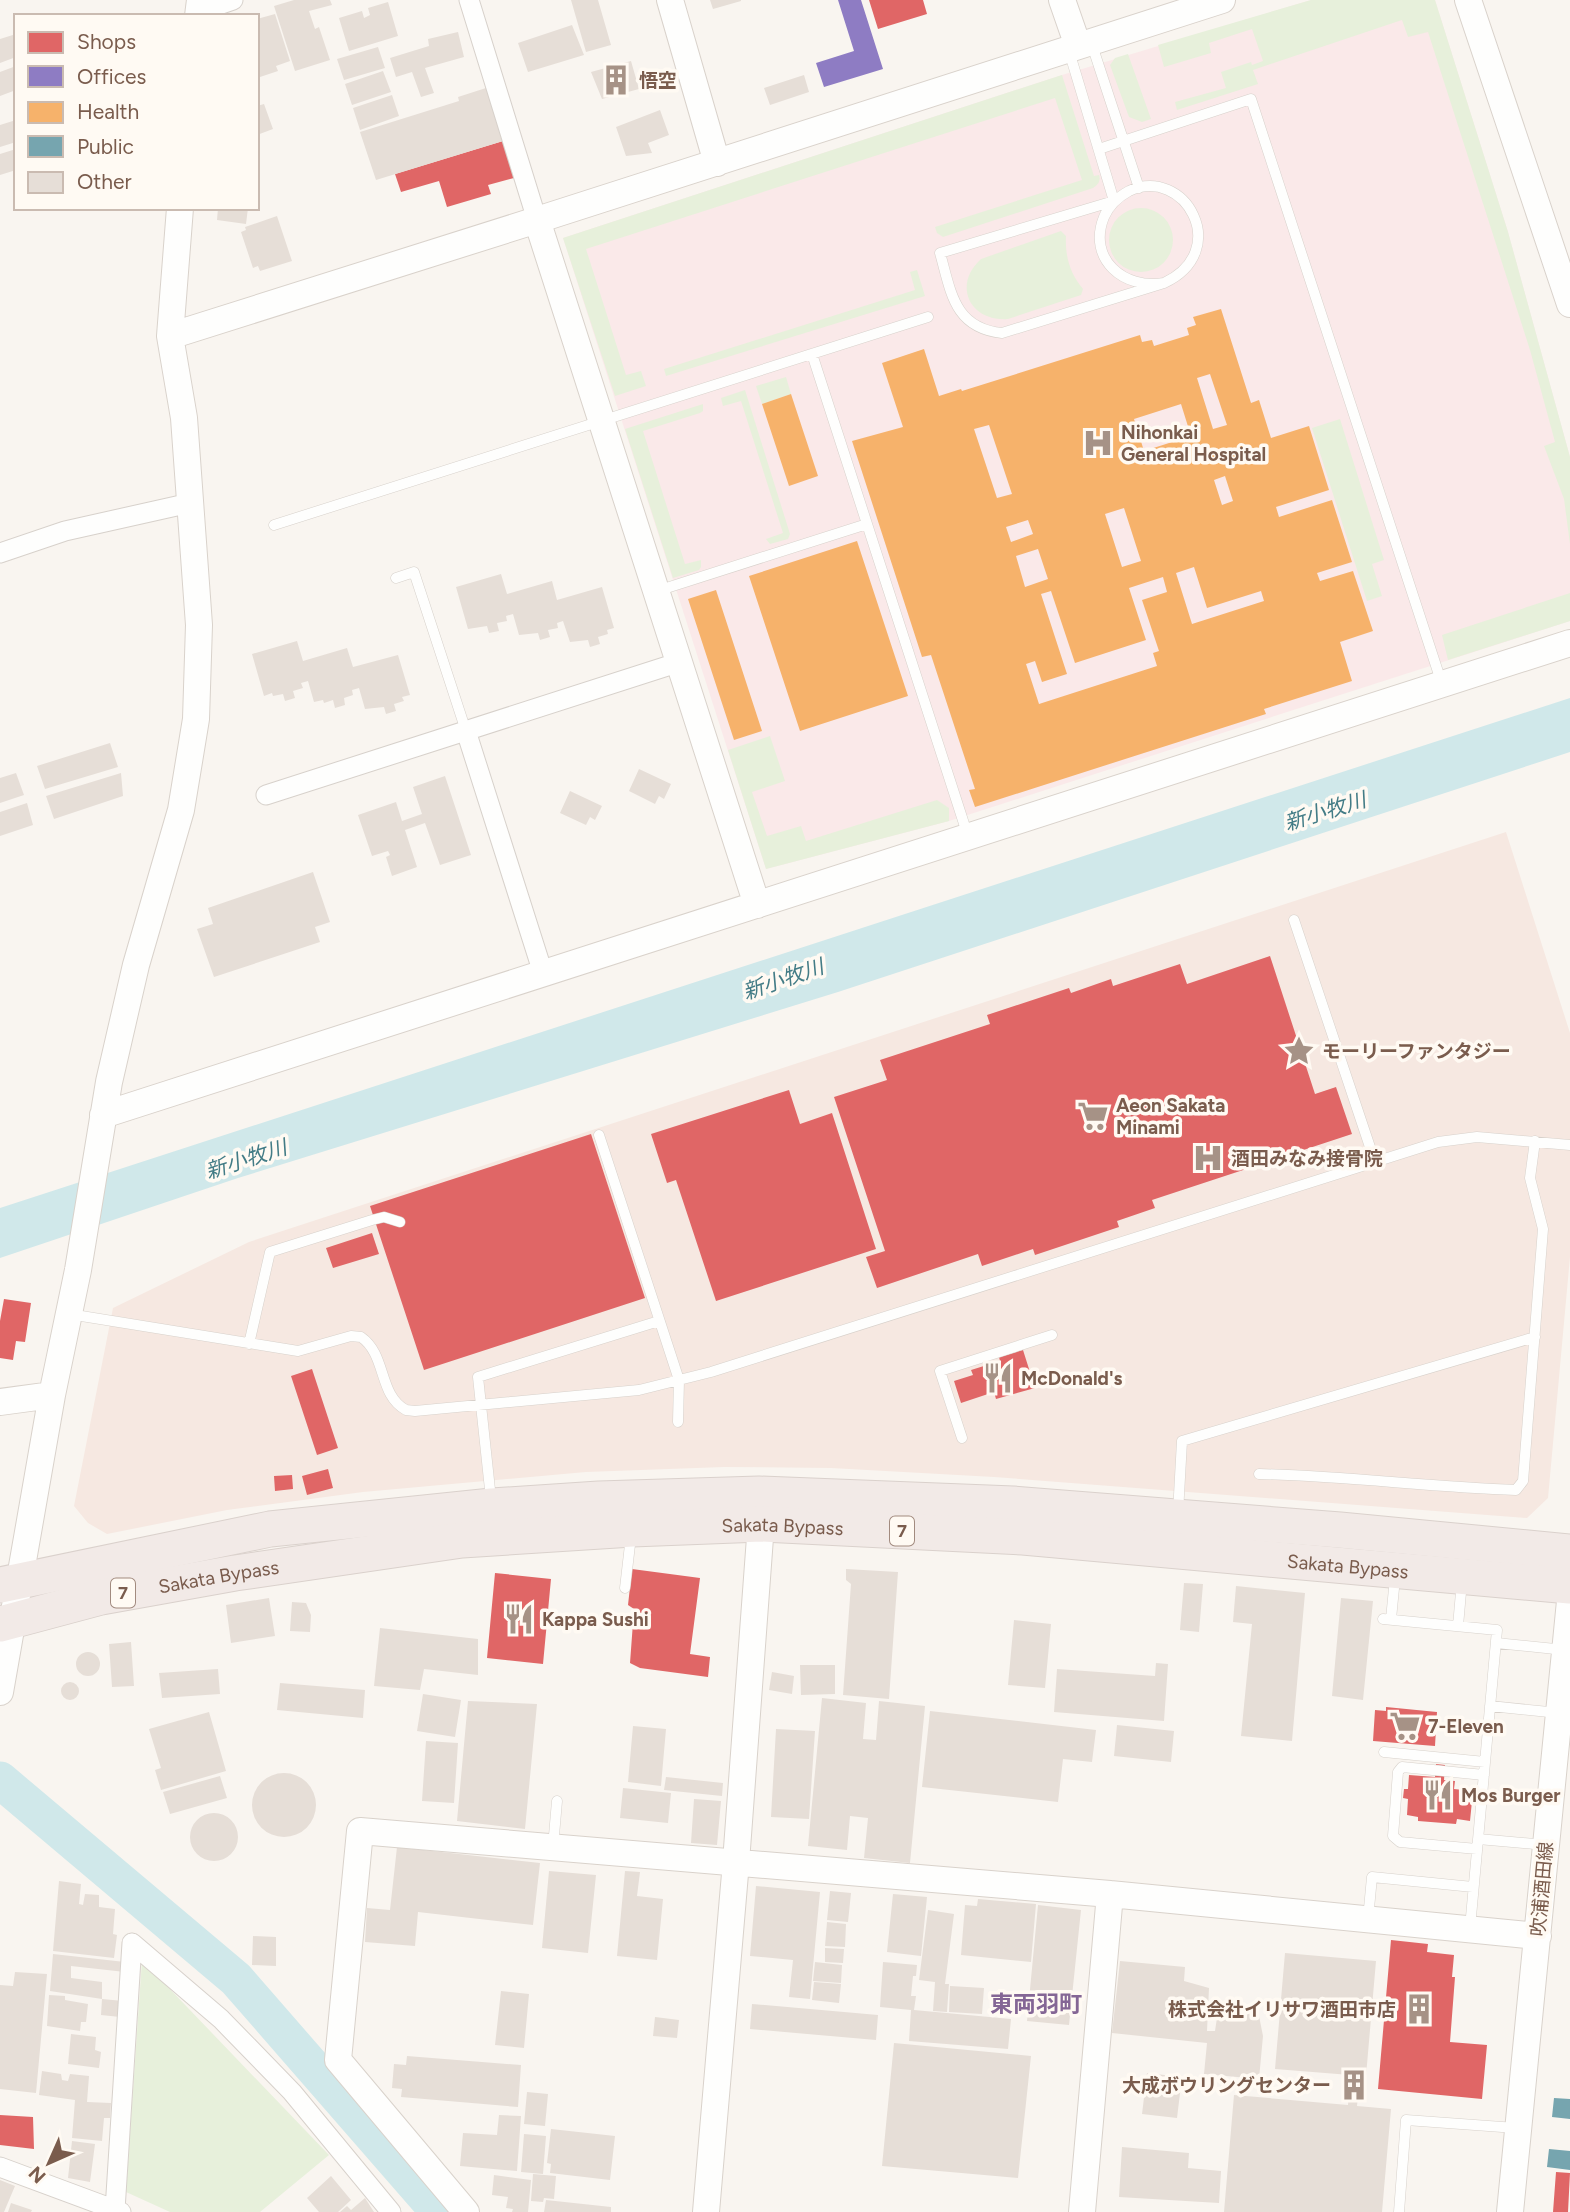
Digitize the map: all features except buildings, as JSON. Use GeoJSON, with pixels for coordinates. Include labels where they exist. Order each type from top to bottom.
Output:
{"type":"FeatureCollection","features":[{"type":"Feature","properties":{"kind":"highway","name":"Sakata Bypass"},"geometry":{"type":"LineString","coordinates":[[9,1583],[270,1529],[492,1506],[599,1499],[760,1494],[1013,1504],[1340,1530],[1570,1552]]}},
{"type":"Feature","properties":{"kind":"highway","name":"Sakata Bypass"},"geometry":{"type":"LineString","coordinates":[[6,1622],[101,1597],[235,1573],[462,1541],[632,1528],[761,1524],[1023,1537],[1570,1586]]}},
{"type":"Feature","properties":{"kind":"street"},"geometry":{"type":"LineString","coordinates":[[199,9],[233,0]]}},
{"type":"Feature","properties":{"kind":"street"},"geometry":{"type":"LineString","coordinates":[[469,0],[757,905]]}},
{"type":"Feature","properties":{"kind":"street"},"geometry":{"type":"LineString","coordinates":[[670,0],[717,163]]}},
{"type":"Feature","properties":{"kind":"street"},"geometry":{"type":"LineString","coordinates":[[1062,0],[1079,46]]}},
{"type":"Feature","properties":{"kind":"street"},"geometry":{"type":"LineString","coordinates":[[170,335],[1222,0]]}},
{"type":"Feature","properties":{"kind":"street"},"geometry":{"type":"LineString","coordinates":[[1468,0],[1570,304]]}},
{"type":"Feature","properties":{"kind":"street"},"geometry":{"type":"LineString","coordinates":[[0,1692],[9,1583],[78,1270],[96,1151],[122,1021],[181,810],[191,752],[199,673],[199,625],[184,418],[170,335],[180,210]]}},
{"type":"Feature","properties":{"kind":"street"},"geometry":{"type":"LineString","coordinates":[[0,553],[65,531],[190,503]]}},
{"type":"Feature","properties":{"kind":"street"},"geometry":{"type":"LineString","coordinates":[[103,1115],[1570,643]]}},
{"type":"Feature","properties":{"kind":"street"},"geometry":{"type":"LineString","coordinates":[[266,795],[680,662]]}},
{"type":"Feature","properties":{"kind":"street"},"geometry":{"type":"LineString","coordinates":[[466,731],[543,974]]}},
{"type":"Feature","properties":{"kind":"street"},"geometry":{"type":"LineString","coordinates":[[0,1402],[52,1395]]}},
{"type":"Feature","properties":{"kind":"street"},"geometry":{"type":"LineString","coordinates":[[706,2212],[761,1524]]}},
{"type":"Feature","properties":{"kind":"street","name":"吹浦酒田線"},"geometry":{"type":"LineString","coordinates":[[1510,2212],[1570,1601]]}},
{"type":"Feature","properties":{"kind":"street"},"geometry":{"type":"LineString","coordinates":[[466,2212],[338,2060],[360,1831],[1110,1894],[1538,1936]]}},
{"type":"Feature","properties":{"kind":"street"},"geometry":{"type":"LineString","coordinates":[[1082,2212],[1110,1894]]}},
{"type":"Feature","properties":{"kind":"street"},"geometry":{"type":"LineString","coordinates":[[0,2167],[118,2211],[132,1943],[221,2019],[274,2074],[391,2212]]}},
{"type":"Feature","properties":{"kind":"street","name":"吹浦酒田線"},"geometry":{"type":"LineString","coordinates":[[1514,2178],[1524,2212]]}},
{"type":"Feature","properties":{"kind":"lane"},"geometry":{"type":"LineString","coordinates":[[1079,46],[1124,140],[1139,188]]}},
{"type":"Feature","properties":{"kind":"lane"},"geometry":{"type":"LineString","coordinates":[[1079,46],[1099,149],[1114,201]]}},
{"type":"Feature","properties":{"kind":"lane"},"geometry":{"type":"LineString","coordinates":[[1099,149],[1251,99],[1442,684]]}},
{"type":"Feature","properties":{"kind":"lane"},"geometry":{"type":"LineString","coordinates":[[1139,188],[1160,188],[1183,200],[1196,221],[1199,234],[1193,259],[1176,278],[1164,284],[1002,333],[987,332],[961,314],[940,253],[1114,201],[1139,188]]}},
{"type":"Feature","properties":{"kind":"lane"},"geometry":{"type":"LineString","coordinates":[[1114,201],[1101,225],[1100,239],[1108,263],[1126,280],[1152,286],[1164,284]]}},
{"type":"Feature","properties":{"kind":"lane"},"geometry":{"type":"LineString","coordinates":[[274,525],[928,317]]}},
{"type":"Feature","properties":{"kind":"lane"},"geometry":{"type":"LineString","coordinates":[[812,354],[968,837]]}},
{"type":"Feature","properties":{"kind":"lane"},"geometry":{"type":"LineString","coordinates":[[657,591],[867,524]]}},
{"type":"Feature","properties":{"kind":"lane"},"geometry":{"type":"LineString","coordinates":[[396,578],[414,572],[466,731]]}},
{"type":"Feature","properties":{"kind":"lane"},"geometry":{"type":"LineString","coordinates":[[1294,920],[1375,1162]]}},
{"type":"Feature","properties":{"kind":"lane"},"geometry":{"type":"LineString","coordinates":[[599,1135],[679,1380],[678,1422]]}},
{"type":"Feature","properties":{"kind":"lane"},"geometry":{"type":"LineString","coordinates":[[68,1314],[298,1351],[351,1336],[361,1337],[374,1350],[391,1398],[401,1407],[415,1411],[639,1390],[742,1363],[1438,1142],[1477,1137],[1570,1145]]}},
{"type":"Feature","properties":{"kind":"lane"},"geometry":{"type":"LineString","coordinates":[[1259,1474],[1312,1475],[1419,1486],[1516,1490],[1523,1481],[1543,1228],[1530,1178],[1535,1141]]}},
{"type":"Feature","properties":{"kind":"lane"},"geometry":{"type":"LineString","coordinates":[[249,1343],[270,1252],[384,1217],[400,1222]]}},
{"type":"Feature","properties":{"kind":"lane"},"geometry":{"type":"LineString","coordinates":[[492,1506],[478,1377],[659,1321]]}},
{"type":"Feature","properties":{"kind":"lane"},"geometry":{"type":"LineString","coordinates":[[962,1438],[940,1371],[1052,1335]]}},
{"type":"Feature","properties":{"kind":"lane"},"geometry":{"type":"LineString","coordinates":[[1178,1518],[1182,1441],[1535,1337]]}},
{"type":"Feature","properties":{"kind":"lane"},"geometry":{"type":"LineString","coordinates":[[625,1588],[632,1528]]}},
{"type":"Feature","properties":{"kind":"lane"},"geometry":{"type":"LineString","coordinates":[[1396,1570],[1387,1619],[1497,1630],[1470,1928]]}},
{"type":"Feature","properties":{"kind":"lane"},"geometry":{"type":"LineString","coordinates":[[1458,1626],[1462,1577]]}},
{"type":"Feature","properties":{"kind":"lane"},"geometry":{"type":"LineString","coordinates":[[1496,1643],[1565,1650]]}},
{"type":"Feature","properties":{"kind":"lane"},"geometry":{"type":"LineString","coordinates":[[1490,1706],[1559,1713]]}},
{"type":"Feature","properties":{"kind":"lane"},"geometry":{"type":"LineString","coordinates":[[1384,1752],[1485,1762]]}},
{"type":"Feature","properties":{"kind":"lane"},"geometry":{"type":"LineString","coordinates":[[1484,1775],[1402,1767],[1398,1772],[1392,1836],[1400,1842],[1546,1845]]}},
{"type":"Feature","properties":{"kind":"lane"},"geometry":{"type":"LineString","coordinates":[[553,1847],[557,1801]]}},
{"type":"Feature","properties":{"kind":"lane"},"geometry":{"type":"LineString","coordinates":[[1368,1920],[1372,1877],[1473,1887]]}},
{"type":"Feature","properties":{"kind":"lane"},"geometry":{"type":"LineString","coordinates":[[1399,2212],[1406,2120],[1519,2129]]}},
{"type":"Feature","properties":{"kind":"shaded area","name":"Nihonkai General Hospital"},"geometry":{"type":"Polygon","coordinates":[[[1311,0],[1435,0],[1508,232],[1570,457],[1570,621],[949,821],[766,869],[563,238],[1062,75],[1311,0]]]}},
{"type":"Feature","properties":{"kind":"shaded area"},"geometry":{"type":"Polygon","coordinates":[[[1506,832],[1570,1033],[1570,1257],[1548,1498],[1527,1518],[994,1477],[831,1468],[724,1467],[586,1472],[363,1492],[227,1510],[107,1534],[88,1523],[74,1506],[113,1308],[249,1242],[1506,832]]]}},
{"type":"Feature","properties":{"kind":"green space"},"geometry":{"type":"Polygon","coordinates":[[[1311,0],[1435,0],[1508,232],[1570,457],[1570,544],[1564,499],[1544,446],[1555,442],[1530,350],[1428,32],[1408,37],[1402,20],[1253,70],[1258,84],[1177,110],[1175,102],[1226,88],[1221,72],[1263,61],[1252,29],[1209,43],[1211,53],[1164,67],[1158,45],[1311,0]]]}},
{"type":"Feature","properties":{"kind":"green space"},"geometry":{"type":"Polygon","coordinates":[[[1128,54],[1151,119],[1142,122],[1129,117],[1110,65],[1115,58],[1128,54]]]}},
{"type":"Feature","properties":{"kind":"green space"},"geometry":{"type":"Polygon","coordinates":[[[1062,75],[1094,176],[1099,175],[1099,183],[1093,188],[943,237],[937,233],[935,227],[1082,180],[1055,98],[586,249],[626,375],[641,371],[646,386],[615,396],[563,238],[1062,75]]]}},
{"type":"Feature","properties":{"kind":"green space"},"geometry":{"type":"Polygon","coordinates":[[[1141,208],[1159,214],[1167,222],[1173,240],[1167,258],[1159,266],[1141,272],[1123,266],[1115,258],[1109,240],[1115,222],[1123,214],[1141,208]]]}},
{"type":"Feature","properties":{"kind":"green space"},"geometry":{"type":"Polygon","coordinates":[[[1061,231],[1066,236],[1066,251],[1072,271],[1083,289],[1081,295],[1008,319],[984,315],[975,308],[969,300],[968,280],[972,269],[981,259],[1061,231]]]}},
{"type":"Feature","properties":{"kind":"green space"},"geometry":{"type":"Polygon","coordinates":[[[917,270],[925,296],[666,376],[664,369],[915,290],[910,272],[917,270]]]}},
{"type":"Feature","properties":{"kind":"green space"},"geometry":{"type":"Polygon","coordinates":[[[786,377],[791,394],[762,404],[756,386],[786,377]]]}},
{"type":"Feature","properties":{"kind":"green space"},"geometry":{"type":"Polygon","coordinates":[[[745,390],[790,534],[788,539],[770,544],[766,539],[783,533],[741,401],[723,406],[721,398],[745,390]]]}},
{"type":"Feature","properties":{"kind":"green space"},"geometry":{"type":"Polygon","coordinates":[[[703,404],[703,411],[700,413],[643,431],[685,564],[701,560],[699,570],[673,578],[625,429],[703,404]]]}},
{"type":"Feature","properties":{"kind":"green space"},"geometry":{"type":"Polygon","coordinates":[[[1340,419],[1384,560],[1372,564],[1382,596],[1367,601],[1312,428],[1340,419]]]}},
{"type":"Feature","properties":{"kind":"green space"},"geometry":{"type":"Polygon","coordinates":[[[1570,593],[1570,621],[1448,660],[1442,635],[1570,593]]]}},
{"type":"Feature","properties":{"kind":"green space"},"geometry":{"type":"Polygon","coordinates":[[[770,736],[785,781],[752,792],[767,836],[801,826],[806,841],[937,800],[949,808],[949,821],[766,869],[728,750],[770,736]]]}},
{"type":"Feature","properties":{"kind":"green space"},"geometry":{"type":"Polygon","coordinates":[[[142,1960],[329,2155],[260,2212],[170,2212],[126,2192],[142,1960]]]}},
{"type":"Feature","properties":{"kind":"water","name":"新小牧川"},"geometry":{"type":"Polygon","coordinates":[[[1570,698],[1570,752],[838,992],[238,1178],[0,1258],[0,1208],[1570,698]]]}},
{"type":"Feature","properties":{"kind":"waterway"},"geometry":{"type":"LineString","coordinates":[[0,1780],[236,1979],[439,2212]]}},
{"type":"Feature","properties":{"kind":"place","name":"悟空"},"geometry":{"type":"Point","coordinates":[616,80]}},
{"type":"Feature","properties":{"kind":"place","name":"Nihonkai General Hospital"},"geometry":{"type":"Point","coordinates":[1098,443]}},
{"type":"Feature","properties":{"kind":"place","name":"モーリーファンタジー"},"geometry":{"type":"Point","coordinates":[1299,1051]}},
{"type":"Feature","properties":{"kind":"place","name":"Aeon Sakata Minami"},"geometry":{"type":"Point","coordinates":[1093,1116]}},
{"type":"Feature","properties":{"kind":"place","name":"酒田みなみ接骨院"},"geometry":{"type":"Point","coordinates":[1208,1158]}},
{"type":"Feature","properties":{"kind":"place","name":"McDonald's"},"geometry":{"type":"Point","coordinates":[998,1378]}},
{"type":"Feature","properties":{"kind":"place","name":"Kappa Sushi"},"geometry":{"type":"Point","coordinates":[519,1619]}},
{"type":"Feature","properties":{"kind":"place","name":"7-Eleven"},"geometry":{"type":"Point","coordinates":[1405,1726]}},
{"type":"Feature","properties":{"kind":"place","name":"Mos Burger"},"geometry":{"type":"Point","coordinates":[1438,1795]}},
{"type":"Feature","properties":{"kind":"place","name":"株式会社イリサワ酒田市店"},"geometry":{"type":"Point","coordinates":[1419,2009]}},
{"type":"Feature","properties":{"kind":"place","name":"大成ボウリングセンター"},"geometry":{"type":"Point","coordinates":[1354,2085]}},
{"type":"Feature","properties":{"kind":"district","name":"東両羽町"},"geometry":{"type":"Point","coordinates":[1036,2004]}}]}
